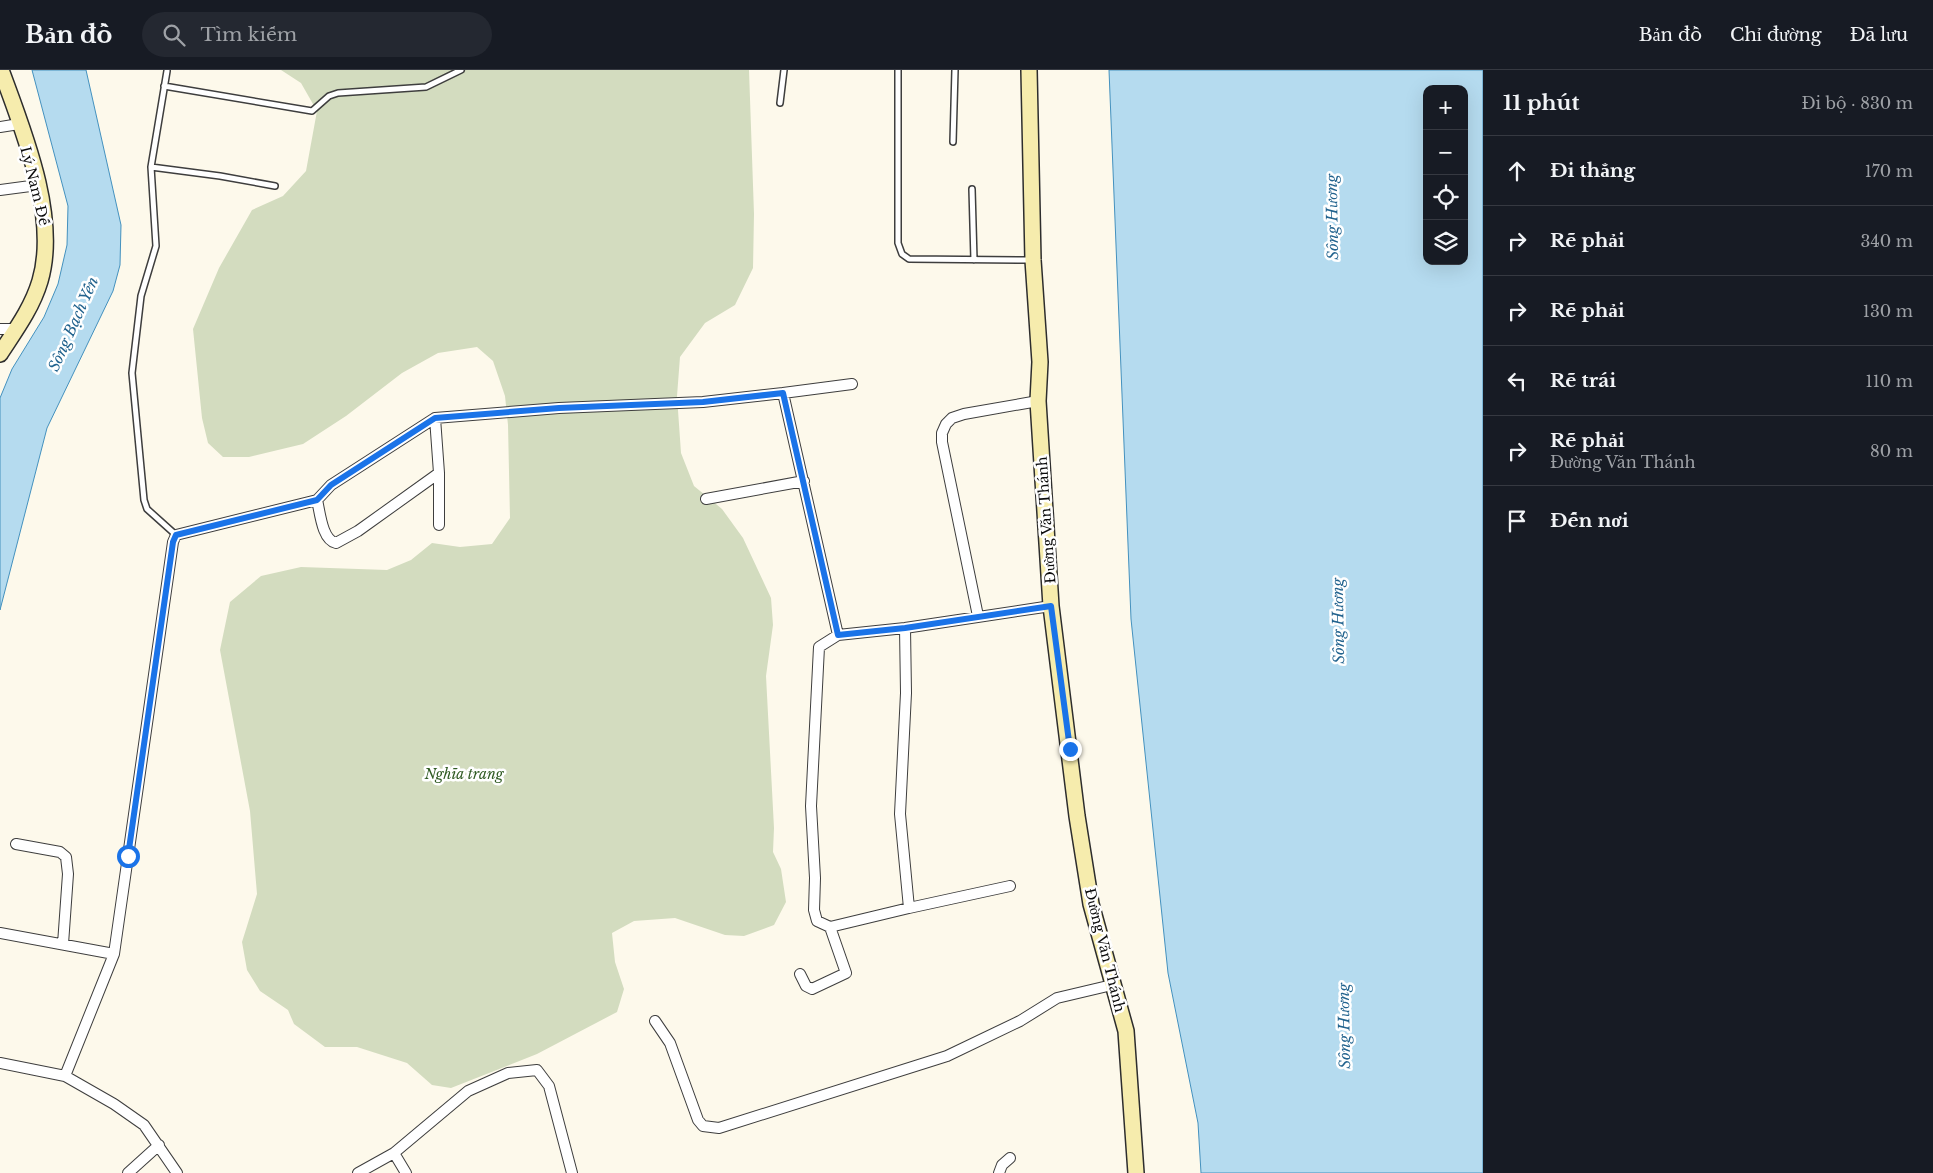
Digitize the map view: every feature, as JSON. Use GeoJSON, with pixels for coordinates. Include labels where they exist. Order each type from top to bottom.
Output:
{"type":"FeatureCollection","features":[{"type":"Feature","properties":{"kind":"main road","name":"Lý Nam Đế"},"geometry":{"type":"LineString","coordinates":[[0,354],[31,305],[40,281],[47,253],[46,222],[38,185],[1,70]]}},
{"type":"Feature","properties":{"kind":"main road","name":"Đường Văn Thánh"},"geometry":{"type":"LineString","coordinates":[[1029,70],[1034,260],[1040,362],[1038,401],[1051,606],[1077,816],[1091,904],[1126,1032],[1136,1173]]}},
{"type":"Feature","properties":{"kind":"street"},"geometry":{"type":"LineString","coordinates":[[0,127],[19,124]]}},
{"type":"Feature","properties":{"kind":"street"},"geometry":{"type":"LineString","coordinates":[[0,190],[38,185]]}},
{"type":"Feature","properties":{"kind":"street"},"geometry":{"type":"LineString","coordinates":[[0,329],[16,329]]}},
{"type":"Feature","properties":{"kind":"street"},"geometry":{"type":"LineString","coordinates":[[65,1076],[114,954],[173,542],[176,535],[317,500],[331,485],[435,418],[559,408],[703,402],[852,384]]}},
{"type":"Feature","properties":{"kind":"street"},"geometry":{"type":"LineString","coordinates":[[783,393],[838,635]]}},
{"type":"Feature","properties":{"kind":"street"},"geometry":{"type":"LineString","coordinates":[[978,616],[948,471],[942,432],[952,418],[964,414],[1038,401]]}},
{"type":"Feature","properties":{"kind":"street"},"geometry":{"type":"LineString","coordinates":[[435,418],[439,473],[439,525]]}},
{"type":"Feature","properties":{"kind":"street"},"geometry":{"type":"LineString","coordinates":[[317,500],[328,537],[336,542],[358,531],[439,473]]}},
{"type":"Feature","properties":{"kind":"street"},"geometry":{"type":"LineString","coordinates":[[706,499],[804,481]]}},
{"type":"Feature","properties":{"kind":"street"},"geometry":{"type":"LineString","coordinates":[[1010,886],[830,927],[817,921],[814,910],[816,878],[811,826],[812,758],[819,647],[838,635],[905,628],[1051,606]]}},
{"type":"Feature","properties":{"kind":"street"},"geometry":{"type":"LineString","coordinates":[[905,628],[906,693],[900,814],[909,908]]}},
{"type":"Feature","properties":{"kind":"street"},"geometry":{"type":"LineString","coordinates":[[16,844],[60,852],[66,857],[68,874],[63,944]]}},
{"type":"Feature","properties":{"kind":"street"},"geometry":{"type":"LineString","coordinates":[[800,974],[806,986],[812,989],[846,973],[830,927]]}},
{"type":"Feature","properties":{"kind":"street"},"geometry":{"type":"LineString","coordinates":[[0,933],[114,954]]}},
{"type":"Feature","properties":{"kind":"street"},"geometry":{"type":"LineString","coordinates":[[655,1021],[670,1042],[698,1120],[709,1129],[719,1128],[947,1056],[1020,1021],[1057,998],[1112,985]]}},
{"type":"Feature","properties":{"kind":"street"},"geometry":{"type":"LineString","coordinates":[[0,1063],[65,1076],[114,1104],[144,1126],[159,1144],[177,1173]]}},
{"type":"Feature","properties":{"kind":"street"},"geometry":{"type":"LineString","coordinates":[[358,1173],[394,1153],[468,1091],[508,1073],[537,1070],[550,1086],[572,1173]]}},
{"type":"Feature","properties":{"kind":"street"},"geometry":{"type":"LineString","coordinates":[[128,1173],[159,1144]]}},
{"type":"Feature","properties":{"kind":"street"},"geometry":{"type":"LineString","coordinates":[[394,1153],[406,1173]]}},
{"type":"Feature","properties":{"kind":"street"},"geometry":{"type":"LineString","coordinates":[[1000,1173],[1002,1165],[1010,1158]]}},
{"type":"Feature","properties":{"kind":"lane"},"geometry":{"type":"LineString","coordinates":[[164,86],[312,111],[329,96],[338,93],[426,87],[461,70]]}},
{"type":"Feature","properties":{"kind":"lane"},"geometry":{"type":"LineString","coordinates":[[780,103],[784,70]]}},
{"type":"Feature","properties":{"kind":"lane"},"geometry":{"type":"LineString","coordinates":[[898,70],[898,243],[902,254],[909,259],[1034,260]]}},
{"type":"Feature","properties":{"kind":"lane"},"geometry":{"type":"LineString","coordinates":[[953,142],[955,70]]}},
{"type":"Feature","properties":{"kind":"lane"},"geometry":{"type":"LineString","coordinates":[[167,71],[151,167],[156,246],[141,296],[132,373],[144,500],[147,509],[176,535]]}},
{"type":"Feature","properties":{"kind":"lane"},"geometry":{"type":"LineString","coordinates":[[151,167],[275,186]]}},
{"type":"Feature","properties":{"kind":"lane"},"geometry":{"type":"LineString","coordinates":[[972,189],[974,260]]}},
{"type":"Feature","properties":{"kind":"green space","name":"Nghĩa trang"},"geometry":{"type":"Polygon","coordinates":[[[281,70],[749,70],[754,214],[753,268],[735,305],[705,323],[680,357],[677,396],[681,453],[694,486],[722,509],[743,538],[771,598],[773,625],[766,676],[774,828],[773,852],[781,869],[786,902],[774,925],[744,936],[725,935],[675,918],[634,921],[612,933],[615,962],[624,989],[617,1012],[537,1054],[451,1088],[432,1085],[407,1063],[357,1047],[325,1047],[294,1024],[288,1010],[260,991],[247,970],[242,942],[257,894],[250,811],[220,650],[230,602],[261,576],[301,567],[387,570],[411,560],[432,543],[460,547],[492,544],[510,518],[508,425],[505,396],[493,361],[477,347],[438,353],[402,373],[346,416],[303,444],[249,457],[223,457],[208,443],[202,418],[193,329],[219,268],[252,210],[283,196],[306,171],[317,111],[301,83],[281,70]]]}},
{"type":"Feature","properties":{"kind":"water","name":"Sông Bạch Yến"},"geometry":{"type":"Polygon","coordinates":[[[32,70],[86,70],[121,225],[120,265],[113,291],[47,428],[0,610],[0,398],[12,369],[44,317],[58,284],[67,245],[68,206],[32,70]]]}},
{"type":"Feature","properties":{"kind":"water","name":"Sông Hương"},"geometry":{"type":"Polygon","coordinates":[[[1109,70],[1483,70],[1483,1173],[1201,1173],[1198,1123],[1168,973],[1131,619],[1109,70]]]}},
{"type":"Feature","properties":{"kind":"route"},"geometry":{"type":"LineString","coordinates":[[128,856],[173,542],[176,535],[317,500],[331,485],[435,418],[559,408],[703,402],[783,393],[838,635],[905,628],[1051,606],[1070,749]]}}]}
